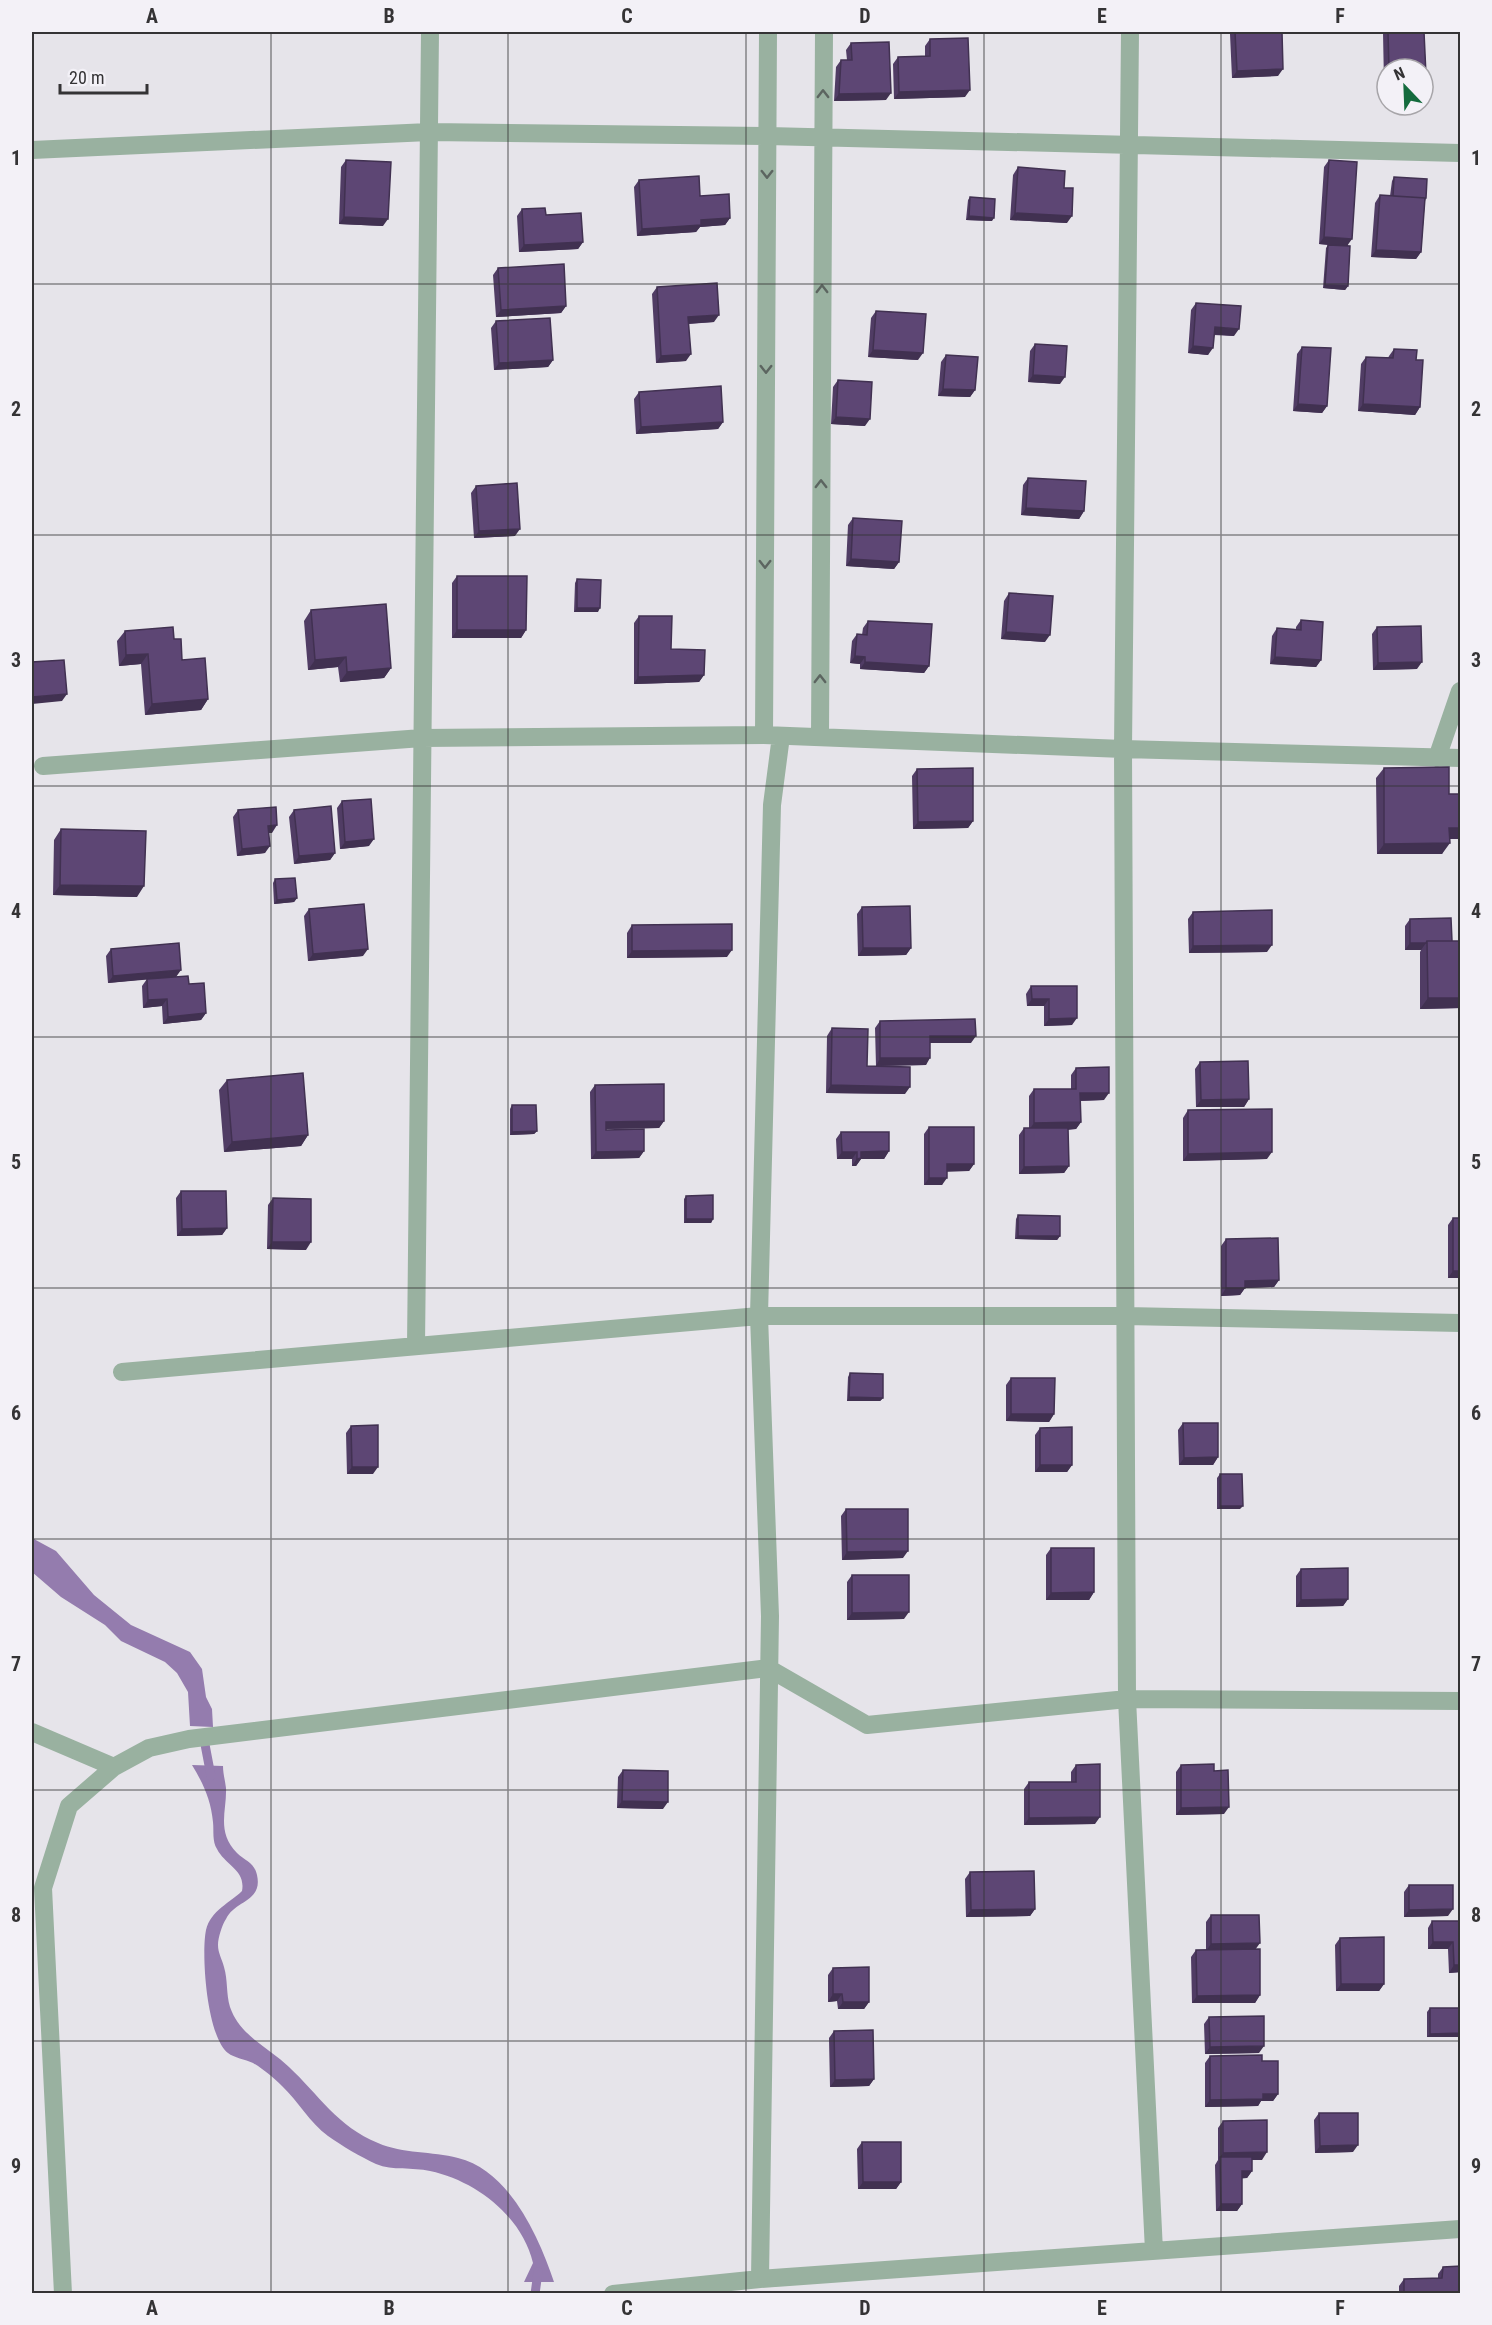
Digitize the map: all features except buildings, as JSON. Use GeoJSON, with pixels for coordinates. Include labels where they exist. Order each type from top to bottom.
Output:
{"type":"FeatureCollection","features":[{"type":"Feature","properties":{"kind":"street"},"geometry":{"type":"LineString","coordinates":[[416,1346],[430,32]]}},
{"type":"Feature","properties":{"kind":"street"},"geometry":{"type":"LineString","coordinates":[[760,2279],[770,1616],[759,1316],[772,805],[768,32]]}},
{"type":"Feature","properties":{"kind":"street"},"geometry":{"type":"LineString","coordinates":[[820,737],[824,32]]}},
{"type":"Feature","properties":{"kind":"street"},"geometry":{"type":"LineString","coordinates":[[1130,32],[1131,145],[1124,749],[1126,1699],[1154,2251]]}},
{"type":"Feature","properties":{"kind":"street"},"geometry":{"type":"LineString","coordinates":[[32,150],[429,132],[823,137],[1461,153]]}},
{"type":"Feature","properties":{"kind":"street"},"geometry":{"type":"LineString","coordinates":[[1437,758],[1461,690]]}},
{"type":"Feature","properties":{"kind":"street"},"geometry":{"type":"LineString","coordinates":[[43,766],[422,738],[772,736],[1461,758]]}},
{"type":"Feature","properties":{"kind":"street"},"geometry":{"type":"LineString","coordinates":[[122,1372],[759,1316],[1126,1316],[1461,1323]]}},
{"type":"Feature","properties":{"kind":"street"},"geometry":{"type":"LineString","coordinates":[[63,2294],[43,1888],[69,1806],[114,1767],[149,1748],[189,1739],[768,1668],[867,1725],[1126,1699],[1461,1701]]}},
{"type":"Feature","properties":{"kind":"street"},"geometry":{"type":"LineString","coordinates":[[32,1732],[114,1767]]}},
{"type":"Feature","properties":{"kind":"street"},"geometry":{"type":"LineString","coordinates":[[614,2294],[760,2279],[1461,2229]]}},
{"type":"Feature","properties":{"kind":"shaded area"},"geometry":{"type":"Polygon","coordinates":[[[32,1538],[56,1551],[94,1595],[131,1625],[190,1652],[202,1669],[206,1697],[212,1709],[213,1727],[190,1726],[188,1692],[177,1673],[165,1662],[121,1641],[105,1625],[61,1597],[32,1572],[32,1538]]]}},
{"type":"Feature","properties":{"kind":"shaded area"},"geometry":{"type":"Polygon","coordinates":[[[192,1765],[223,1766],[226,1788],[224,1821],[227,1837],[237,1853],[254,1867],[257,1875],[256,1891],[230,1913],[223,1925],[218,1942],[230,2007],[240,2026],[289,2067],[340,2119],[364,2136],[388,2147],[458,2158],[476,2165],[492,2176],[520,2208],[540,2245],[554,2282],[524,2282],[533,2263],[527,2246],[508,2216],[480,2192],[447,2176],[430,2171],[382,2166],[352,2151],[322,2131],[288,2092],[268,2074],[253,2063],[230,2055],[221,2044],[210,2014],[207,1995],[204,1958],[206,1930],[216,1912],[242,1891],[242,1884],[238,1873],[215,1846],[208,1799],[192,1765]]]}},
{"type":"Feature","properties":{"kind":"waterway"},"geometry":{"type":"LineString","coordinates":[[203,1734],[211,1776]]}},
{"type":"Feature","properties":{"kind":"waterway"},"geometry":{"type":"LineString","coordinates":[[535,2294],[538,2272]]}}]}
